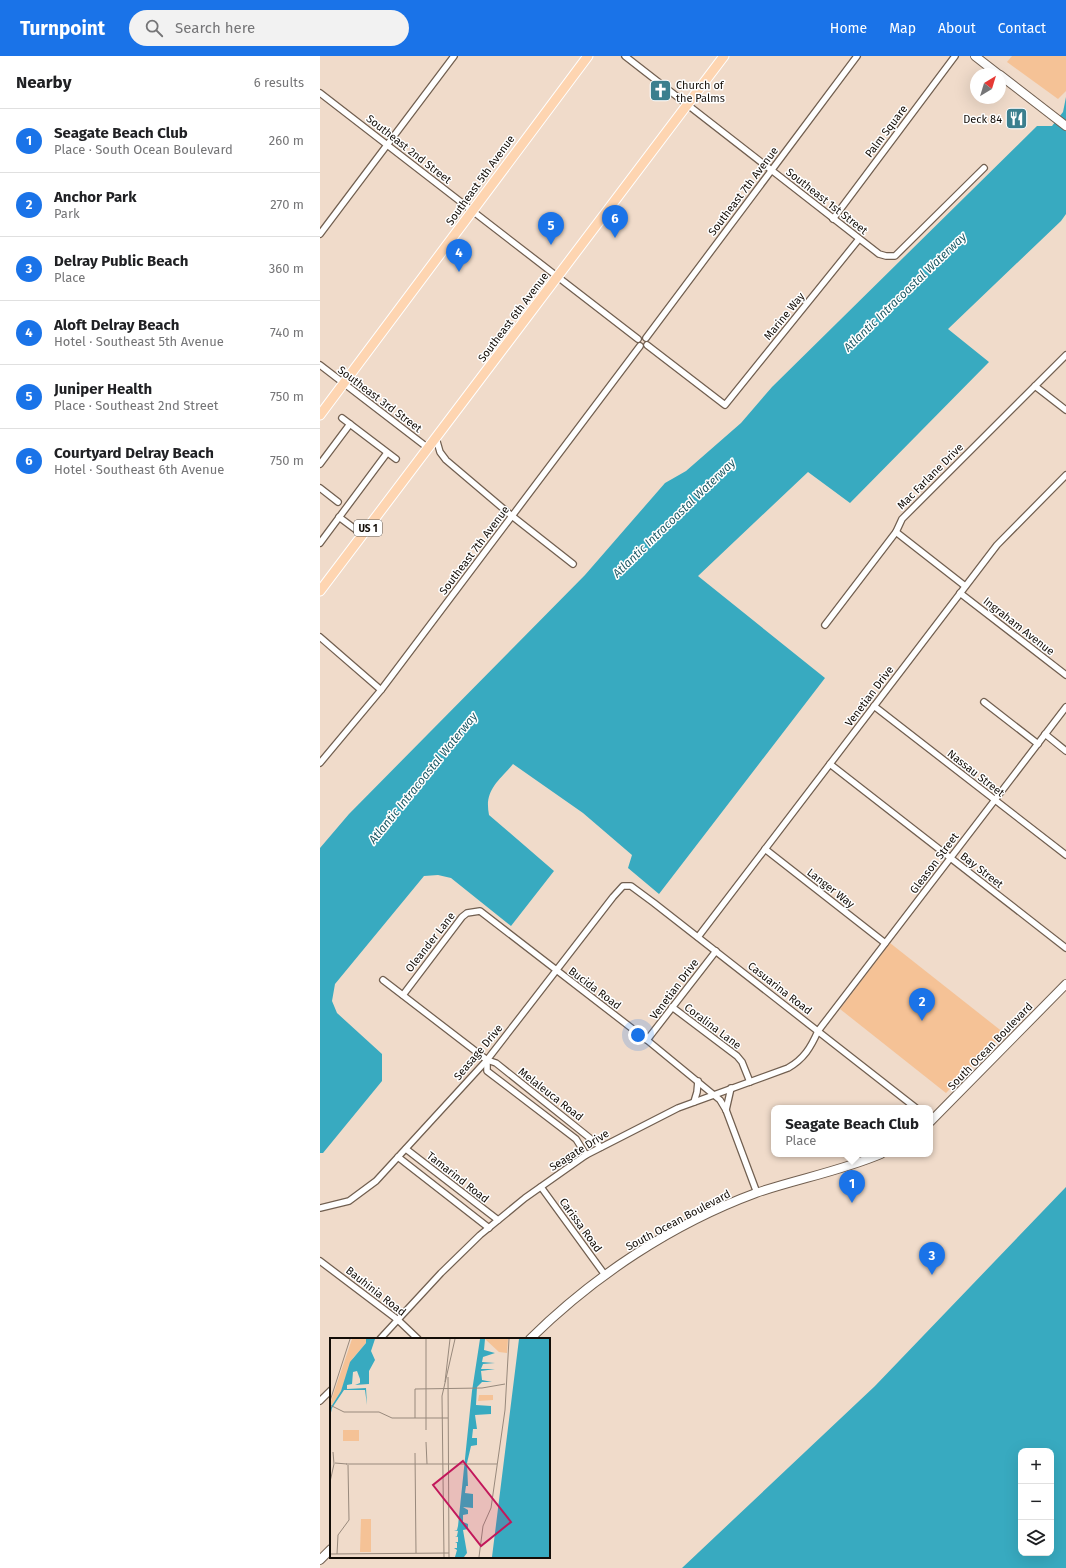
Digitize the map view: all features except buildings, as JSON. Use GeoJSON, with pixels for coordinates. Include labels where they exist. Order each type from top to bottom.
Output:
{"type":"FeatureCollection","features":[{"type":"Feature","properties":{"kind":"main road","name":"Southeast 5th Avenue"},"geometry":{"type":"LineString","coordinates":[[320,415],[588,56]]}},
{"type":"Feature","properties":{"kind":"main road","name":"Southeast 6th Avenue"},"geometry":{"type":"LineString","coordinates":[[320,592],[724,56]]}},
{"type":"Feature","properties":{"kind":"main road"},"geometry":{"type":"LineString","coordinates":[[975,56],[990,68]]}},
{"type":"Feature","properties":{"kind":"main road"},"geometry":{"type":"LineString","coordinates":[[1006,80],[1066,126]]}},
{"type":"Feature","properties":{"kind":"main road","name":"South Ocean Boulevard"},"geometry":{"type":"LineString","coordinates":[[933,1118],[1066,984]]}},
{"type":"Feature","properties":{"kind":"main road","name":"South Ocean Boulevard"},"geometry":{"type":"LineString","coordinates":[[531,1338],[570,1302],[634,1254],[689,1224],[757,1193],[861,1163],[874,1157]]}},
{"type":"Feature","properties":{"kind":"main road"},"geometry":{"type":"LineString","coordinates":[[320,1560],[330,1550]]}},
{"type":"Feature","properties":{"kind":"street"},"geometry":{"type":"LineString","coordinates":[[320,234],[454,56]]}},
{"type":"Feature","properties":{"kind":"street","name":"Southeast 1st Street"},"geometry":{"type":"LineString","coordinates":[[625,56],[878,254],[895,256],[984,168]]}},
{"type":"Feature","properties":{"kind":"street","name":"Southeast 7th Avenue"},"geometry":{"type":"LineString","coordinates":[[646,338],[857,56]]}},
{"type":"Feature","properties":{"kind":"street","name":"Palm Square"},"geometry":{"type":"LineString","coordinates":[[833,219],[955,56]]}},
{"type":"Feature","properties":{"kind":"street","name":"Southeast 2nd Street"},"geometry":{"type":"LineString","coordinates":[[320,93],[638,339]]}},
{"type":"Feature","properties":{"kind":"street","name":"Marine Way"},"geometry":{"type":"LineString","coordinates":[[647,345],[725,405],[859,239]]}},
{"type":"Feature","properties":{"kind":"street"},"geometry":{"type":"LineString","coordinates":[[646,338],[648,341],[647,345],[644,347],[638,344],[638,339],[646,338]]}},
{"type":"Feature","properties":{"kind":"street","name":"Southeast 7th Avenue"},"geometry":{"type":"LineString","coordinates":[[320,763],[382,690],[640,346]]}},
{"type":"Feature","properties":{"kind":"street","name":"Mac Farlane Drive"},"geometry":{"type":"LineString","coordinates":[[825,625],[896,532],[902,519],[1066,355]]}},
{"type":"Feature","properties":{"kind":"street","name":"Southeast 3rd Street"},"geometry":{"type":"LineString","coordinates":[[320,365],[428,448]]}},
{"type":"Feature","properties":{"kind":"street"},"geometry":{"type":"LineString","coordinates":[[1035,386],[1066,410]]}},
{"type":"Feature","properties":{"kind":"street"},"geometry":{"type":"LineString","coordinates":[[342,418],[396,459]]}},
{"type":"Feature","properties":{"kind":"street"},"geometry":{"type":"LineString","coordinates":[[320,464],[350,424]]}},
{"type":"Feature","properties":{"kind":"street"},"geometry":{"type":"LineString","coordinates":[[436,438],[438,448],[442,456],[512,516],[573,564]]}},
{"type":"Feature","properties":{"kind":"street"},"geometry":{"type":"LineString","coordinates":[[320,543],[387,453]]}},
{"type":"Feature","properties":{"kind":"street","name":"Venetian Drive"},"geometry":{"type":"LineString","coordinates":[[698,937],[960,592],[1006,535],[1066,475]]}},
{"type":"Feature","properties":{"kind":"street"},"geometry":{"type":"LineString","coordinates":[[320,488],[338,502]]}},
{"type":"Feature","properties":{"kind":"street"},"geometry":{"type":"LineString","coordinates":[[339,517],[363,535]]}},
{"type":"Feature","properties":{"kind":"street"},"geometry":{"type":"LineString","coordinates":[[896,532],[965,586]]}},
{"type":"Feature","properties":{"kind":"street","name":"Ingraham Avenue"},"geometry":{"type":"LineString","coordinates":[[960,592],[1066,675]]}},
{"type":"Feature","properties":{"kind":"street"},"geometry":{"type":"LineString","coordinates":[[320,637],[382,690]]}},
{"type":"Feature","properties":{"kind":"street"},"geometry":{"type":"LineString","coordinates":[[984,702],[1038,744]]}},
{"type":"Feature","properties":{"kind":"street","name":"Nassau Street"},"geometry":{"type":"LineString","coordinates":[[874,706],[1066,855]]}},
{"type":"Feature","properties":{"kind":"street","name":"Gleason Street"},"geometry":{"type":"LineString","coordinates":[[818,1031],[1066,707]]}},
{"type":"Feature","properties":{"kind":"street"},"geometry":{"type":"LineString","coordinates":[[1045,734],[1066,751]]}},
{"type":"Feature","properties":{"kind":"street","name":"Bay Street"},"geometry":{"type":"LineString","coordinates":[[830,764],[1066,948]]}},
{"type":"Feature","properties":{"kind":"street","name":"Langer Way"},"geometry":{"type":"LineString","coordinates":[[765,849],[885,943]]}},
{"type":"Feature","properties":{"kind":"street","name":"Seasage Drive"},"geometry":{"type":"LineString","coordinates":[[320,1208],[348,1201],[362,1193],[376,1181],[487,1060],[612,897],[623,886],[631,886]]}},
{"type":"Feature","properties":{"kind":"street","name":"Casuarina Road"},"geometry":{"type":"LineString","coordinates":[[631,886],[912,1105]]}},
{"type":"Feature","properties":{"kind":"street","name":"Bucida Road"},"geometry":{"type":"LineString","coordinates":[[480,911],[647,1040],[713,1094],[726,1110],[757,1193]]}},
{"type":"Feature","properties":{"kind":"street","name":"Oleander Lane"},"geometry":{"type":"LineString","coordinates":[[403,995],[462,917],[467,913],[480,911]]}},
{"type":"Feature","properties":{"kind":"street","name":"Venetian Drive"},"geometry":{"type":"LineString","coordinates":[[647,1040],[716,951]]}},
{"type":"Feature","properties":{"kind":"street","name":"Melaleuca Road"},"geometry":{"type":"LineString","coordinates":[[383,980],[487,1060],[496,1063],[601,1148]]}},
{"type":"Feature","properties":{"kind":"street","name":"Coralina Lane"},"geometry":{"type":"LineString","coordinates":[[672,1007],[737,1056],[742,1062],[750,1082]]}},
{"type":"Feature","properties":{"kind":"street","name":"Seagate Drive"},"geometry":{"type":"LineString","coordinates":[[381,1338],[450,1264],[489,1228],[541,1187],[586,1155],[678,1108],[796,1064],[807,1052],[818,1031]]}},
{"type":"Feature","properties":{"kind":"street","name":"Melaleuca Road"},"geometry":{"type":"LineString","coordinates":[[487,1060],[488,1071],[576,1139],[586,1155]]}},
{"type":"Feature","properties":{"kind":"street"},"geometry":{"type":"LineString","coordinates":[[694,1102],[698,1081]]}},
{"type":"Feature","properties":{"kind":"street"},"geometry":{"type":"LineString","coordinates":[[726,1110],[731,1088]]}},
{"type":"Feature","properties":{"kind":"street","name":"Tamarind Road"},"geometry":{"type":"LineString","coordinates":[[406,1149],[498,1220]]}},
{"type":"Feature","properties":{"kind":"street","name":"Tamarind Road"},"geometry":{"type":"LineString","coordinates":[[398,1157],[489,1228]]}},
{"type":"Feature","properties":{"kind":"street","name":"Carissa Road"},"geometry":{"type":"LineString","coordinates":[[541,1187],[605,1275]]}},
{"type":"Feature","properties":{"kind":"street","name":"Bauhinia Road"},"geometry":{"type":"LineString","coordinates":[[320,1261],[398,1320],[417,1338]]}},
{"type":"Feature","properties":{"kind":"street"},"geometry":{"type":"LineString","coordinates":[[320,1400],[330,1391]]}},
{"type":"Feature","properties":{"kind":"shaded area"},"geometry":{"type":"Polygon","coordinates":[[[1012,56],[1066,56],[1066,91],[1058,99],[1007,62],[1012,56]]]}},
{"type":"Feature","properties":{"kind":"shaded area"},"geometry":{"type":"Polygon","coordinates":[[[890,943],[1004,1033],[946,1093],[840,1009],[890,943]]]}},
{"type":"Feature","properties":{"kind":"water","name":"Atlantic Intracoastal Waterway"},"geometry":{"type":"Polygon","coordinates":[[[1066,97],[1066,214],[1061,221],[948,329],[989,362],[850,503],[808,472],[698,576],[825,678],[659,894],[628,868],[632,855],[583,813],[513,764],[497,781],[490,793],[488,806],[489,815],[554,871],[511,926],[451,878],[438,875],[424,876],[335,984],[332,1001],[337,1013],[382,1054],[382,1081],[323,1153],[320,1153],[320,848],[349,814],[585,575],[665,483],[686,471],[741,423],[772,387],[1037,126],[1052,126],[1063,112],[1066,97]]]}},
{"type":"Feature","properties":{"kind":"water"},"geometry":{"type":"Polygon","coordinates":[[[1066,1187],[1066,1568],[682,1568],[875,1386],[1066,1187]]]}},
{"type":"Feature","properties":{"kind":"place","name":"Church of the Palms"},"geometry":{"type":"Point","coordinates":[660,91]}},
{"type":"Feature","properties":{"kind":"place","name":"Deck 84"},"geometry":{"type":"Point","coordinates":[1017,119]}},
{"type":"Feature","properties":{"kind":"place","name":"Courtyard Delray Beach"},"geometry":{"type":"Point","coordinates":[615,238]}},
{"type":"Feature","properties":{"kind":"place","name":"Juniper Health"},"geometry":{"type":"Point","coordinates":[551,245]}},
{"type":"Feature","properties":{"kind":"place","name":"Aloft Delray Beach"},"geometry":{"type":"Point","coordinates":[459,272]}},
{"type":"Feature","properties":{"kind":"place","name":"Anchor Park"},"geometry":{"type":"Point","coordinates":[922,1021]}},
{"type":"Feature","properties":{"kind":"place","name":"Seagate Beach Club"},"geometry":{"type":"Point","coordinates":[852,1203]}},
{"type":"Feature","properties":{"kind":"place","name":"Delray Public Beach"},"geometry":{"type":"Point","coordinates":[932,1275]}}]}
